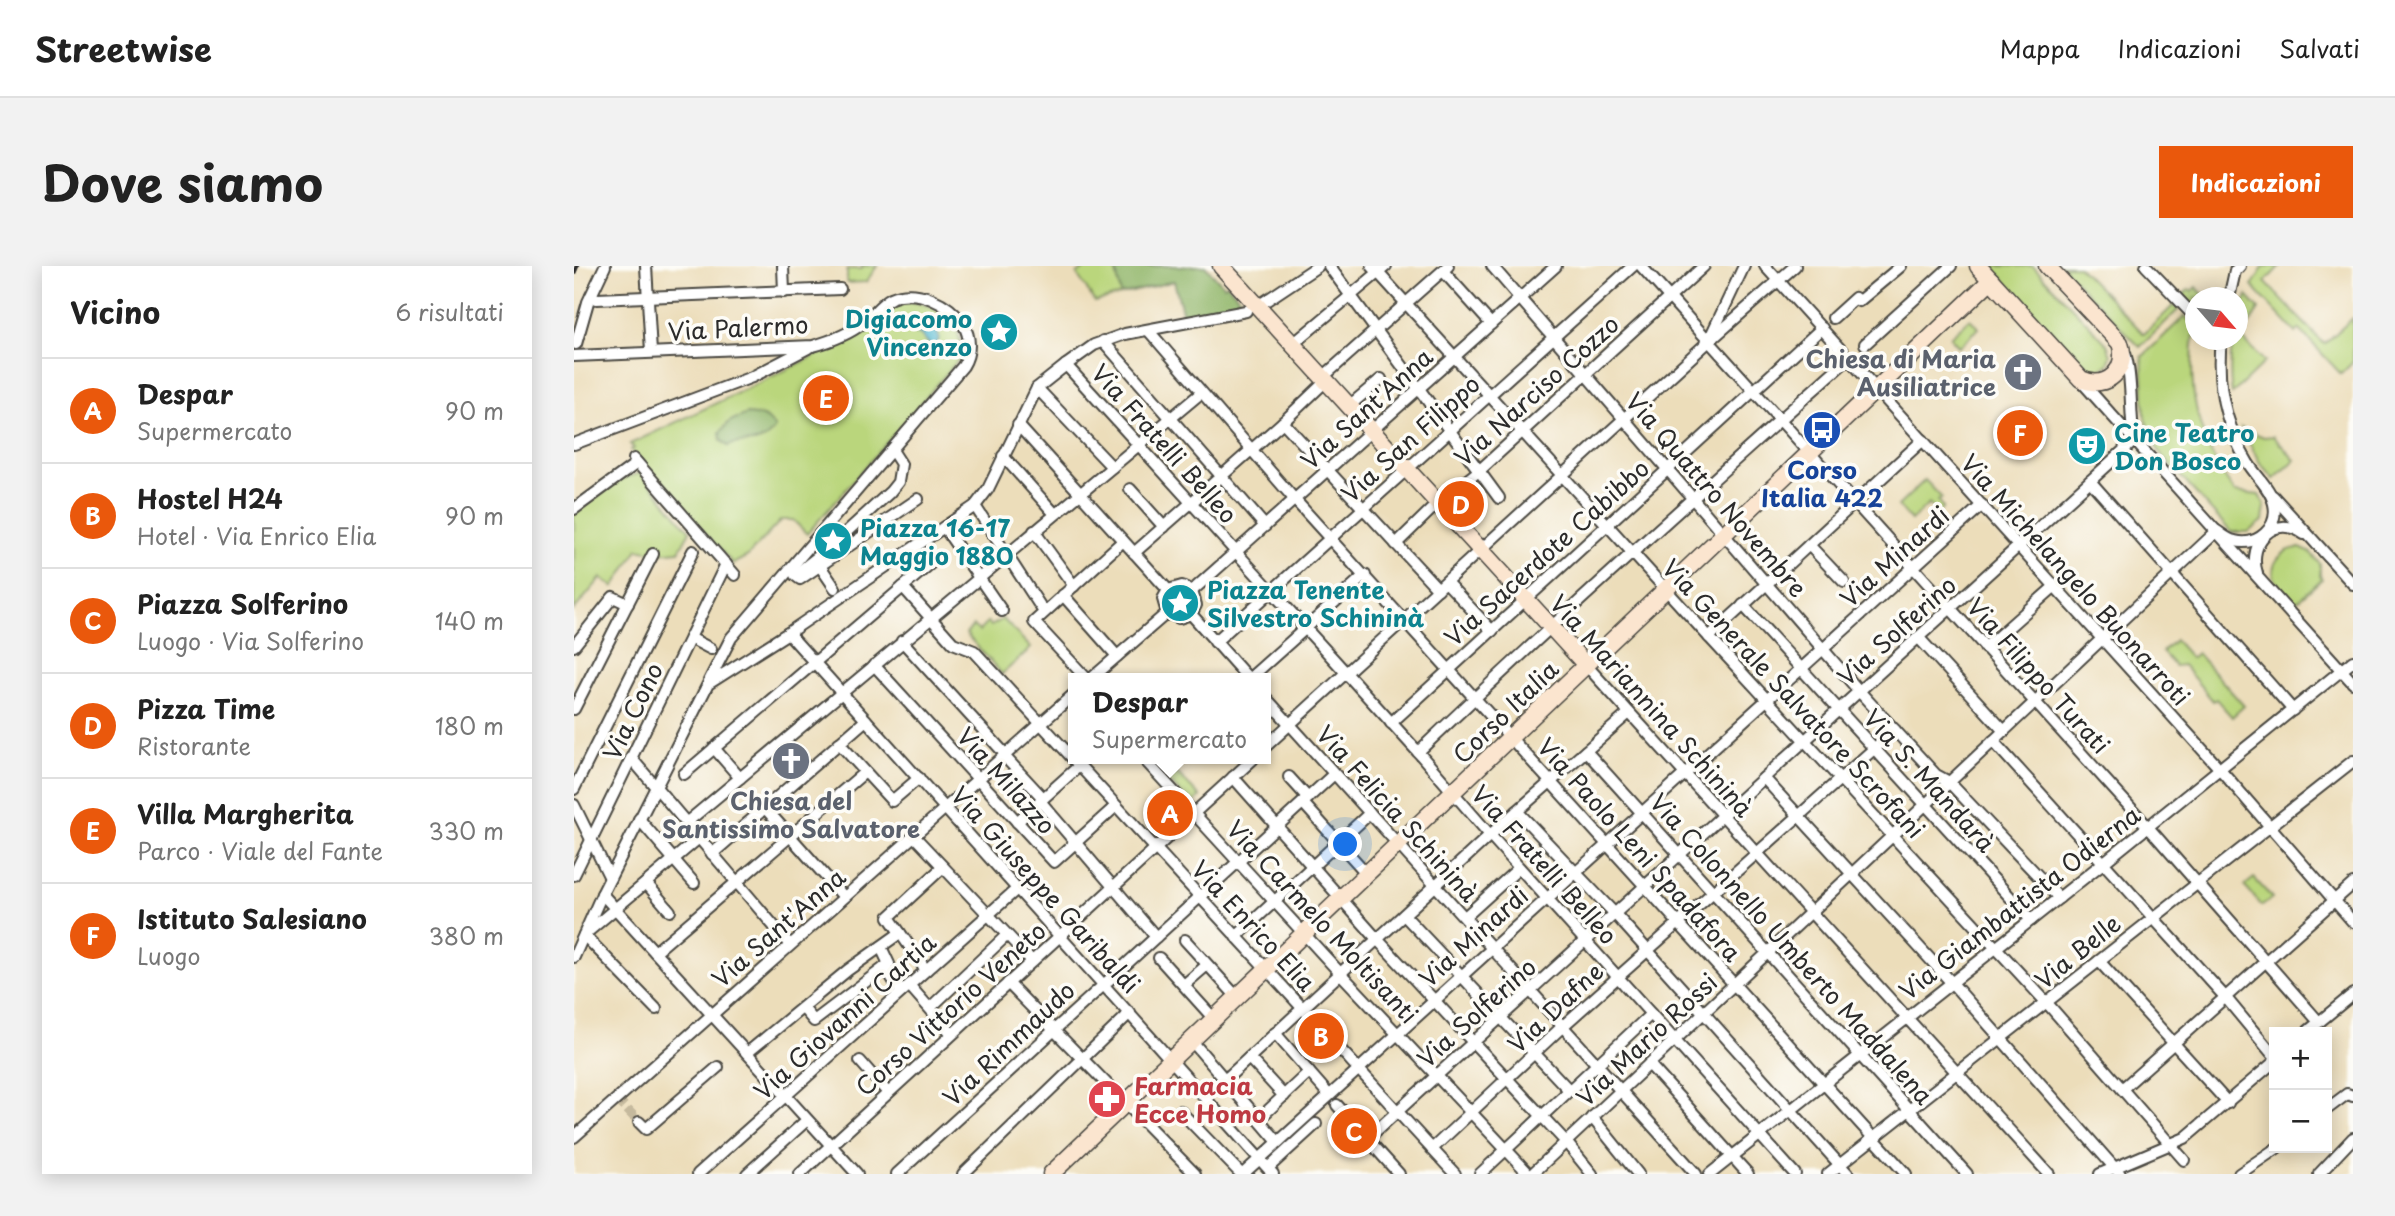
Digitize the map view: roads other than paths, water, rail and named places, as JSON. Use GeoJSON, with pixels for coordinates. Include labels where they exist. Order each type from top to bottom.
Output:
{"type":"FeatureCollection","features":[{"type":"Feature","properties":{"kind":"main road","name":"Via Mariannina Schininà"},"geometry":{"type":"LineString","coordinates":[[1221,266],[1586,665]]}},
{"type":"Feature","properties":{"kind":"main road"},"geometry":{"type":"LineString","coordinates":[[1978,266],[2076,374],[2088,382],[2108,380],[2121,366],[2123,355],[2118,340],[2047,266]]}},
{"type":"Feature","properties":{"kind":"main road","name":"Corso Italia"},"geometry":{"type":"LineString","coordinates":[[1051,1174],[1991,280]]}},
{"type":"Feature","properties":{"kind":"street"},"geometry":{"type":"LineString","coordinates":[[575,349],[590,299],[605,266]]}},
{"type":"Feature","properties":{"kind":"street"},"geometry":{"type":"LineString","coordinates":[[646,266],[651,352]]}},
{"type":"Feature","properties":{"kind":"street"},"geometry":{"type":"LineString","coordinates":[[783,266],[784,292]]}},
{"type":"Feature","properties":{"kind":"street"},"geometry":{"type":"LineString","coordinates":[[1264,302],[1318,266]]}},
{"type":"Feature","properties":{"kind":"street"},"geometry":{"type":"LineString","coordinates":[[1329,266],[1499,498]]}},
{"type":"Feature","properties":{"kind":"street","name":"Via Quattro Novembre"},"geometry":{"type":"LineString","coordinates":[[1492,266],[1859,691],[1936,775],[1949,782],[2059,898]]}},
{"type":"Feature","properties":{"kind":"street","name":"Via Sant'Anna"},"geometry":{"type":"LineString","coordinates":[[1192,592],[1556,266]]}},
{"type":"Feature","properties":{"kind":"street","name":"Via San Filippo"},"geometry":{"type":"LineString","coordinates":[[1215,642],[1633,266]]}},
{"type":"Feature","properties":{"kind":"street","name":"Via Filippo Turati"},"geometry":{"type":"LineString","coordinates":[[1641,266],[2148,827],[2319,1022]]}},
{"type":"Feature","properties":{"kind":"street","name":"Via Narciso Cozzo"},"geometry":{"type":"LineString","coordinates":[[1396,544],[1438,503],[1480,470],[1704,266]]}},
{"type":"Feature","properties":{"kind":"street"},"geometry":{"type":"LineString","coordinates":[[1708,342],[1744,266]]}},
{"type":"Feature","properties":{"kind":"street","name":"Via Michelangelo Buonarroti"},"geometry":{"type":"LineString","coordinates":[[1765,266],[2220,769],[2353,922]]}},
{"type":"Feature","properties":{"kind":"street"},"geometry":{"type":"LineString","coordinates":[[1271,741],[1708,342],[1795,266]]}},
{"type":"Feature","properties":{"kind":"street"},"geometry":{"type":"LineString","coordinates":[[1833,318],[1855,298],[1859,301],[1901,266]]}},
{"type":"Feature","properties":{"kind":"street"},"geometry":{"type":"LineString","coordinates":[[1865,344],[1951,266]]}},
{"type":"Feature","properties":{"kind":"street"},"geometry":{"type":"LineString","coordinates":[[2146,266],[2185,307]]}},
{"type":"Feature","properties":{"kind":"street"},"geometry":{"type":"LineString","coordinates":[[1293,344],[1352,295],[1379,268]]}},
{"type":"Feature","properties":{"kind":"street","name":"Via Generale Salvatore Scrofani"},"geometry":{"type":"LineString","coordinates":[[1379,268],[1406,304],[1665,590],[2047,1003],[2184,1160]]}},
{"type":"Feature","properties":{"kind":"street"},"geometry":{"type":"LineString","coordinates":[[1134,553],[1283,422],[1324,379],[1446,268],[1491,324]]}},
{"type":"Feature","properties":{"kind":"street"},"geometry":{"type":"LineString","coordinates":[[2231,287],[2235,268]]}},
{"type":"Feature","properties":{"kind":"street"},"geometry":{"type":"LineString","coordinates":[[590,299],[841,289]]}},
{"type":"Feature","properties":{"kind":"street","name":"Via Palermo"},"geometry":{"type":"LineString","coordinates":[[575,349],[594,356],[813,345],[853,331],[890,298],[909,294],[934,300],[958,317],[968,335],[968,358],[792,573]]}},
{"type":"Feature","properties":{"kind":"street"},"geometry":{"type":"LineString","coordinates":[[574,321],[590,299]]}},
{"type":"Feature","properties":{"kind":"street"},"geometry":{"type":"LineString","coordinates":[[708,684],[975,506],[988,489],[1037,388],[1066,365],[1103,341],[1246,311]]}},
{"type":"Feature","properties":{"kind":"street","name":"Via Sacerdote Cabibbo"},"geometry":{"type":"LineString","coordinates":[[1391,723],[1822,328]]}},
{"type":"Feature","properties":{"kind":"street","name":"Via Paolo Leni Spadafora"},"geometry":{"type":"LineString","coordinates":[[1148,330],[1295,500],[1906,1174]]}},
{"type":"Feature","properties":{"kind":"street"},"geometry":{"type":"LineString","coordinates":[[2118,340],[2128,365],[2130,418],[2134,441]]}},
{"type":"Feature","properties":{"kind":"street"},"geometry":{"type":"LineString","coordinates":[[1103,341],[1265,526]]}},
{"type":"Feature","properties":{"kind":"street"},"geometry":{"type":"LineString","coordinates":[[574,444],[767,369],[813,345]]}},
{"type":"Feature","properties":{"kind":"street"},"geometry":{"type":"LineString","coordinates":[[762,348],[769,358],[767,369]]}},
{"type":"Feature","properties":{"kind":"street"},"geometry":{"type":"LineString","coordinates":[[2220,350],[2221,396],[2230,426],[2243,455],[2275,507],[2275,517],[2255,549],[2254,560],[2260,579]]}},
{"type":"Feature","properties":{"kind":"street"},"geometry":{"type":"LineString","coordinates":[[1418,752],[1550,627],[1849,358]]}},
{"type":"Feature","properties":{"kind":"street","name":"Via Fratelli Belleo"},"geometry":{"type":"LineString","coordinates":[[1066,365],[1418,752],[1795,1174]]}},
{"type":"Feature","properties":{"kind":"street"},"geometry":{"type":"LineString","coordinates":[[2076,374],[2353,683]]}},
{"type":"Feature","properties":{"kind":"street"},"geometry":{"type":"LineString","coordinates":[[1349,405],[1381,379]]}},
{"type":"Feature","properties":{"kind":"street"},"geometry":{"type":"LineString","coordinates":[[1037,388],[1112,467]]}},
{"type":"Feature","properties":{"kind":"street"},"geometry":{"type":"LineString","coordinates":[[685,820],[1201,393]]}},
{"type":"Feature","properties":{"kind":"street"},"geometry":{"type":"LineString","coordinates":[[1283,422],[1396,544],[1492,631]]}},
{"type":"Feature","properties":{"kind":"street"},"geometry":{"type":"LineString","coordinates":[[1018,425],[1168,590]]}},
{"type":"Feature","properties":{"kind":"street"},"geometry":{"type":"LineString","coordinates":[[1709,637],[1923,440]]}},
{"type":"Feature","properties":{"kind":"street","name":"Via Solferino"},"geometry":{"type":"LineString","coordinates":[[1371,1136],[2134,441]]}},
{"type":"Feature","properties":{"kind":"street"},"geometry":{"type":"LineString","coordinates":[[574,957],[639,818],[731,638],[792,573],[829,548],[898,482],[901,464],[894,448]]}},
{"type":"Feature","properties":{"kind":"street"},"geometry":{"type":"LineString","coordinates":[[1003,456],[1055,514]]}},
{"type":"Feature","properties":{"kind":"street"},"geometry":{"type":"LineString","coordinates":[[574,509],[636,461],[735,575]]}},
{"type":"Feature","properties":{"kind":"street"},"geometry":{"type":"LineString","coordinates":[[2090,481],[2293,710]]}},
{"type":"Feature","properties":{"kind":"street"},"geometry":{"type":"LineString","coordinates":[[1130,489],[1164,527]]}},
{"type":"Feature","properties":{"kind":"street"},"geometry":{"type":"LineString","coordinates":[[2266,489],[2353,584]]}},
{"type":"Feature","properties":{"kind":"street"},"geometry":{"type":"LineString","coordinates":[[792,573],[800,579],[918,499]]}},
{"type":"Feature","properties":{"kind":"street","name":"Via Minardi"},"geometry":{"type":"LineString","coordinates":[[1242,1174],[1982,505]]}},
{"type":"Feature","properties":{"kind":"street"},"geometry":{"type":"LineString","coordinates":[[975,506],[1044,612]]}},
{"type":"Feature","properties":{"kind":"street"},"geometry":{"type":"LineString","coordinates":[[944,527],[1002,611]]}},
{"type":"Feature","properties":{"kind":"street"},"geometry":{"type":"LineString","coordinates":[[2217,531],[2237,542],[2248,542],[2278,528],[2289,527],[2300,530],[2315,542]]}},
{"type":"Feature","properties":{"kind":"street"},"geometry":{"type":"LineString","coordinates":[[1034,531],[1074,586]]}},
{"type":"Feature","properties":{"kind":"street","name":"Via Mario Rossi"},"geometry":{"type":"LineString","coordinates":[[1536,1172],[2217,531]]}},
{"type":"Feature","properties":{"kind":"street"},"geometry":{"type":"LineString","coordinates":[[1081,673],[1034,622],[1123,541]]}},
{"type":"Feature","properties":{"kind":"street"},"geometry":{"type":"LineString","coordinates":[[1809,545],[1843,582]]}},
{"type":"Feature","properties":{"kind":"street"},"geometry":{"type":"LineString","coordinates":[[574,789],[693,551]]}},
{"type":"Feature","properties":{"kind":"street"},"geometry":{"type":"LineString","coordinates":[[574,709],[653,555]]}},
{"type":"Feature","properties":{"kind":"street"},"geometry":{"type":"LineString","coordinates":[[684,774],[937,558]]}},
{"type":"Feature","properties":{"kind":"street","name":"Via Cono"},"geometry":{"type":"LineString","coordinates":[[574,875],[726,564]]}},
{"type":"Feature","properties":{"kind":"street"},"geometry":{"type":"LineString","coordinates":[[820,566],[835,587]]}},
{"type":"Feature","properties":{"kind":"street"},"geometry":{"type":"LineString","coordinates":[[1255,673],[1365,575]]}},
{"type":"Feature","properties":{"kind":"street"},"geometry":{"type":"LineString","coordinates":[[1182,586],[1192,592],[1196,605],[1191,614],[1179,618],[1167,612],[1163,599],[1168,590],[1182,586]]}},
{"type":"Feature","properties":{"kind":"street"},"geometry":{"type":"LineString","coordinates":[[1985,648],[2055,586]]}},
{"type":"Feature","properties":{"kind":"street","name":"Via Enrico Elia"},"geometry":{"type":"LineString","coordinates":[[904,587],[953,643],[974,651],[1068,754]]}},
{"type":"Feature","properties":{"kind":"street"},"geometry":{"type":"LineString","coordinates":[[1063,595],[1117,656]]}},
{"type":"Feature","properties":{"kind":"street"},"geometry":{"type":"LineString","coordinates":[[574,646],[613,597],[628,604]]}},
{"type":"Feature","properties":{"kind":"street","name":"Via S. Mandarà"},"geometry":{"type":"LineString","coordinates":[[1743,605],[2031,920]]}},
{"type":"Feature","properties":{"kind":"street"},"geometry":{"type":"LineString","coordinates":[[1098,673],[1167,612]]}},
{"type":"Feature","properties":{"kind":"street"},"geometry":{"type":"LineString","coordinates":[[1191,614],[1244,673]]}},
{"type":"Feature","properties":{"kind":"street","name":"Via Giuseppe Garibaldi"},"geometry":{"type":"LineString","coordinates":[[788,633],[1272,1171]]}},
{"type":"Feature","properties":{"kind":"street"},"geometry":{"type":"LineString","coordinates":[[1919,637],[2004,731]]}},
{"type":"Feature","properties":{"kind":"street"},"geometry":{"type":"LineString","coordinates":[[690,638],[711,649]]}},
{"type":"Feature","properties":{"kind":"street"},"geometry":{"type":"LineString","coordinates":[[902,641],[1005,755],[1112,888],[1156,937]]}},
{"type":"Feature","properties":{"kind":"street"},"geometry":{"type":"LineString","coordinates":[[721,659],[729,671]]}},
{"type":"Feature","properties":{"kind":"street","name":"Via Giambattista Odierna"},"geometry":{"type":"LineString","coordinates":[[1710,1174],[2353,661]]}},
{"type":"Feature","properties":{"kind":"street","name":"Via Milazzo"},"geometry":{"type":"LineString","coordinates":[[874,665],[1054,862],[1116,806]]}},
{"type":"Feature","properties":{"kind":"street","name":"Via Mariannina Schininà"},"geometry":{"type":"LineString","coordinates":[[1586,665],[2049,1174]]}},
{"type":"Feature","properties":{"kind":"street","name":"Via Sant'Anna"},"geometry":{"type":"LineString","coordinates":[[574,1138],[1068,699]]}},
{"type":"Feature","properties":{"kind":"street","name":"Via Felicia Schininà"},"geometry":{"type":"LineString","coordinates":[[1271,703],[1696,1174]]}},
{"type":"Feature","properties":{"kind":"street"},"geometry":{"type":"LineString","coordinates":[[1225,1080],[1490,835],[1629,713]]}},
{"type":"Feature","properties":{"kind":"street"},"geometry":{"type":"LineString","coordinates":[[714,855],[866,720]]}},
{"type":"Feature","properties":{"kind":"street","name":"Via Dafne"},"geometry":{"type":"LineString","coordinates":[[1432,1149],[1563,1026],[1895,730]]}},
{"type":"Feature","properties":{"kind":"street"},"geometry":{"type":"LineString","coordinates":[[1993,741],[2225,998],[2269,1053]]}},
{"type":"Feature","properties":{"kind":"street"},"geometry":{"type":"LineString","coordinates":[[839,743],[892,802],[919,778]]}},
{"type":"Feature","properties":{"kind":"street"},"geometry":{"type":"LineString","coordinates":[[714,748],[740,774]]}},
{"type":"Feature","properties":{"kind":"street","name":"Via Colonnello Umberto Maddalena"},"geometry":{"type":"LineString","coordinates":[[1586,751],[1967,1174]]}},
{"type":"Feature","properties":{"kind":"street"},"geometry":{"type":"LineString","coordinates":[[632,759],[790,945]]}},
{"type":"Feature","properties":{"kind":"street","name":"Via Belle"},"geometry":{"type":"LineString","coordinates":[[1828,1174],[1844,1169],[1875,1138],[2353,761]]}},
{"type":"Feature","properties":{"kind":"street","name":"Via Carmelo Moltisanti"},"geometry":{"type":"LineString","coordinates":[[1149,764],[1506,1150],[1536,1172]]}},
{"type":"Feature","properties":{"kind":"street","name":"Corso Vittorio Veneto"},"geometry":{"type":"LineString","coordinates":[[800,1174],[1247,764]]}},
{"type":"Feature","properties":{"kind":"street"},"geometry":{"type":"LineString","coordinates":[[1017,822],[1079,766]]}},
{"type":"Feature","properties":{"kind":"street","name":"Via Enrico Elia"},"geometry":{"type":"LineString","coordinates":[[1079,766],[1455,1174]]}},
{"type":"Feature","properties":{"kind":"street"},"geometry":{"type":"LineString","coordinates":[[655,952],[865,772]]}},
{"type":"Feature","properties":{"kind":"street","name":"Via Rimmaudo"},"geometry":{"type":"LineString","coordinates":[[897,1174],[1334,774]]}},
{"type":"Feature","properties":{"kind":"street"},"geometry":{"type":"LineString","coordinates":[[1233,777],[1377,939],[1542,1115],[1592,1174]]}},
{"type":"Feature","properties":{"kind":"street"},"geometry":{"type":"LineString","coordinates":[[1289,777],[1338,842],[1367,874]]}},
{"type":"Feature","properties":{"kind":"street"},"geometry":{"type":"LineString","coordinates":[[1764,778],[1952,983],[2117,1171]]}},
{"type":"Feature","properties":{"kind":"street"},"geometry":{"type":"LineString","coordinates":[[574,805],[610,877]]}},
{"type":"Feature","properties":{"kind":"street"},"geometry":{"type":"LineString","coordinates":[[767,808],[844,897]]}},
{"type":"Feature","properties":{"kind":"street"},"geometry":{"type":"LineString","coordinates":[[1517,811],[1648,950],[1844,1169]]}},
{"type":"Feature","properties":{"kind":"street"},"geometry":{"type":"LineString","coordinates":[[1237,937],[1370,813]]}},
{"type":"Feature","properties":{"kind":"street"},"geometry":{"type":"LineString","coordinates":[[639,818],[694,883]]}},
{"type":"Feature","properties":{"kind":"street"},"geometry":{"type":"LineString","coordinates":[[914,836],[1032,961]]}},
{"type":"Feature","properties":{"kind":"street"},"geometry":{"type":"LineString","coordinates":[[584,935],[646,883],[670,855],[699,838]]}},
{"type":"Feature","properties":{"kind":"street"},"geometry":{"type":"LineString","coordinates":[[926,970],[889,917],[943,867]]}},
{"type":"Feature","properties":{"kind":"street"},"geometry":{"type":"LineString","coordinates":[[1465,917],[1519,868]]}},
{"type":"Feature","properties":{"kind":"street"},"geometry":{"type":"LineString","coordinates":[[646,883],[670,911]]}},
{"type":"Feature","properties":{"kind":"street"},"geometry":{"type":"LineString","coordinates":[[2122,1089],[2353,884]]}},
{"type":"Feature","properties":{"kind":"street","name":"Via Giovanni Cartia"},"geometry":{"type":"LineString","coordinates":[[698,1174],[1018,888]]}},
{"type":"Feature","properties":{"kind":"street"},"geometry":{"type":"LineString","coordinates":[[602,894],[857,1174]]}},
{"type":"Feature","properties":{"kind":"street"},"geometry":{"type":"LineString","coordinates":[[1404,915],[1569,1090]]}},
{"type":"Feature","properties":{"kind":"street"},"geometry":{"type":"LineString","coordinates":[[747,1053],[900,933]]}},
{"type":"Feature","properties":{"kind":"street"},"geometry":{"type":"LineString","coordinates":[[584,935],[656,1009]]}},
{"type":"Feature","properties":{"kind":"street"},"geometry":{"type":"LineString","coordinates":[[930,1008],[1007,935]]}},
{"type":"Feature","properties":{"kind":"street"},"geometry":{"type":"LineString","coordinates":[[1185,940],[1237,997]]}},
{"type":"Feature","properties":{"kind":"street"},"geometry":{"type":"LineString","coordinates":[[803,1008],[814,1021],[889,964],[881,947]]}},
{"type":"Feature","properties":{"kind":"street"},"geometry":{"type":"LineString","coordinates":[[1159,958],[1214,1019]]}},
{"type":"Feature","properties":{"kind":"street"},"geometry":{"type":"LineString","coordinates":[[2099,961],[2228,1103]]}},
{"type":"Feature","properties":{"kind":"street"},"geometry":{"type":"LineString","coordinates":[[1184,985],[1207,965]]}},
{"type":"Feature","properties":{"kind":"street"},"geometry":{"type":"LineString","coordinates":[[885,967],[905,989],[930,1008],[952,1034]]}},
{"type":"Feature","properties":{"kind":"street"},"geometry":{"type":"LineString","coordinates":[[1008,983],[1195,1174]]}},
{"type":"Feature","properties":{"kind":"street"},"geometry":{"type":"LineString","coordinates":[[2313,1027],[2353,994]]}},
{"type":"Feature","properties":{"kind":"street"},"geometry":{"type":"LineString","coordinates":[[963,1174],[1130,1013]]}},
{"type":"Feature","properties":{"kind":"street"},"geometry":{"type":"LineString","coordinates":[[1480,1174],[1651,1014]]}},
{"type":"Feature","properties":{"kind":"street"},"geometry":{"type":"LineString","coordinates":[[1275,1033],[1329,1095]]}},
{"type":"Feature","properties":{"kind":"street"},"geometry":{"type":"LineString","coordinates":[[1191,1040],[1278,1142]]}},
{"type":"Feature","properties":{"kind":"street"},"geometry":{"type":"LineString","coordinates":[[1249,1058],[1284,1096]]}},
{"type":"Feature","properties":{"kind":"street"},"geometry":{"type":"LineString","coordinates":[[860,1061],[888,1093]]}},
{"type":"Feature","properties":{"kind":"street"},"geometry":{"type":"LineString","coordinates":[[1649,1064],[1748,1174]]}},
{"type":"Feature","properties":{"kind":"street"},"geometry":{"type":"LineString","coordinates":[[2099,1174],[2117,1171],[2185,1138],[2228,1103],[2269,1064]]}},
{"type":"Feature","properties":{"kind":"street"},"geometry":{"type":"LineString","coordinates":[[639,1122],[646,1129],[718,1067]]}},
{"type":"Feature","properties":{"kind":"street"},"geometry":{"type":"LineString","coordinates":[[1259,1119],[1309,1072]]}},
{"type":"Feature","properties":{"kind":"street"},"geometry":{"type":"LineString","coordinates":[[2332,1106],[2351,1093]]}},
{"type":"Feature","properties":{"kind":"street"},"geometry":{"type":"LineString","coordinates":[[1337,1105],[1371,1136],[1399,1174]]}},
{"type":"Feature","properties":{"kind":"street"},"geometry":{"type":"LineString","coordinates":[[1180,1111],[1242,1174]]}},
{"type":"Feature","properties":{"kind":"street"},"geometry":{"type":"LineString","coordinates":[[1592,1117],[1638,1174]]}},
{"type":"Feature","properties":{"kind":"street"},"geometry":{"type":"LineString","coordinates":[[747,1174],[807,1120]]}},
{"type":"Feature","properties":{"kind":"street"},"geometry":{"type":"LineString","coordinates":[[1272,1171],[1316,1124]]}},
{"type":"Feature","properties":{"kind":"street"},"geometry":{"type":"LineString","coordinates":[[2319,1174],[2353,1138]]}},
{"type":"Feature","properties":{"kind":"street"},"geometry":{"type":"LineString","coordinates":[[2239,1174],[2270,1153]]}},
{"type":"Feature","properties":{"kind":"water"},"geometry":{"type":"Polygon","coordinates":[[[918,318],[937,331],[939,335],[936,345],[930,345],[910,328],[911,319],[918,318]]]}},
{"type":"Feature","properties":{"kind":"tunnel"},"geometry":{"type":"LineString","coordinates":[[617,1099],[639,1122]]}},
{"type":"Feature","properties":{"kind":"railway"},"geometry":{"type":"LineString","coordinates":[[574,273],[577,266]]}},
{"type":"Feature","properties":{"kind":"place","name":"Digiacomo Vincenzo"},"geometry":{"type":"Point","coordinates":[999,332]}},
{"type":"Feature","properties":{"kind":"place","name":"Chiesa di Maria Ausiliatrice"},"geometry":{"type":"Point","coordinates":[2023,372]}},
{"type":"Feature","properties":{"kind":"place","name":"Villa Margherita"},"geometry":{"type":"Point","coordinates":[826,398]}},
{"type":"Feature","properties":{"kind":"place","name":"Corso Italia 422"},"geometry":{"type":"Point","coordinates":[1822,430]}},
{"type":"Feature","properties":{"kind":"place","name":"Istituto Salesiano"},"geometry":{"type":"Point","coordinates":[2020,433]}},
{"type":"Feature","properties":{"kind":"place","name":"Cine Teatro Don Bosco"},"geometry":{"type":"Point","coordinates":[2087,446]}},
{"type":"Feature","properties":{"kind":"place","name":"Pizza Time"},"geometry":{"type":"Point","coordinates":[1461,504]}},
{"type":"Feature","properties":{"kind":"place","name":"Piazza 16-17 Maggio 1880"},"geometry":{"type":"Point","coordinates":[833,541]}},
{"type":"Feature","properties":{"kind":"place","name":"Piazza Tenente Silvestro Schininà"},"geometry":{"type":"Point","coordinates":[1180,603]}},
{"type":"Feature","properties":{"kind":"place","name":"Chiesa del Santissimo Salvatore"},"geometry":{"type":"Point","coordinates":[791,761]}},
{"type":"Feature","properties":{"kind":"place","name":"Despar"},"geometry":{"type":"Point","coordinates":[1170,813]}},
{"type":"Feature","properties":{"kind":"place","name":"Hostel H24"},"geometry":{"type":"Point","coordinates":[1321,1036]}},
{"type":"Feature","properties":{"kind":"place","name":"Farmacia Ecce Homo"},"geometry":{"type":"Point","coordinates":[1107,1099]}},
{"type":"Feature","properties":{"kind":"place","name":"Piazza Solferino"},"geometry":{"type":"Point","coordinates":[1354,1131]}}]}
